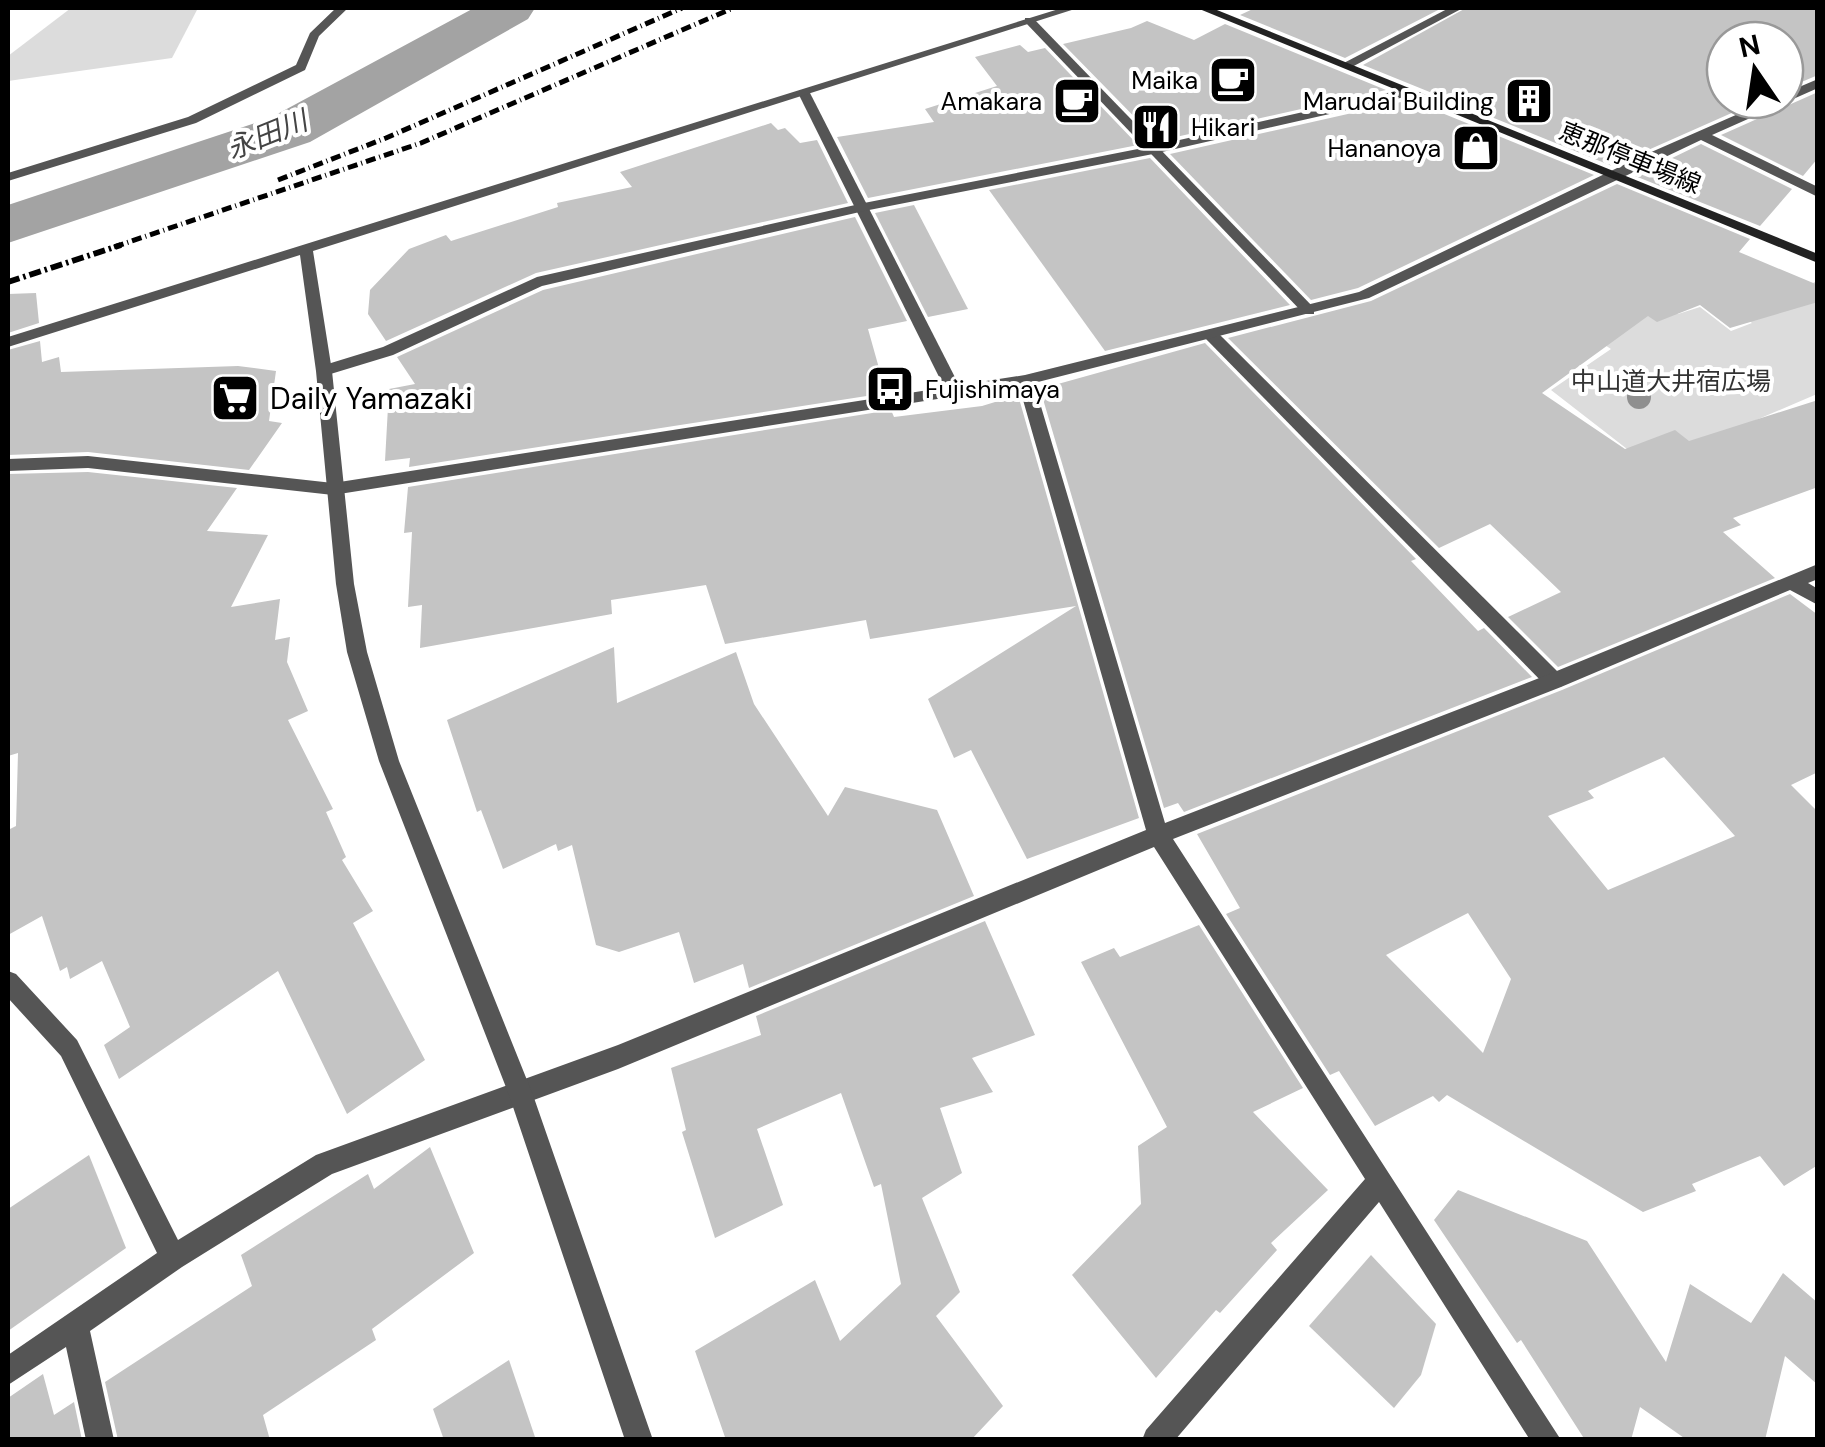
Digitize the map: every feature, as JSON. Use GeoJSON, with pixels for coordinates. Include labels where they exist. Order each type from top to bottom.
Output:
{"type":"FeatureCollection","features":[{"type":"Feature","properties":{"kind":"main road","name":"恵那停車場線"},"geometry":{"type":"LineString","coordinates":[[1203,8],[1818,258]]}},
{"type":"Feature","properties":{"kind":"street"},"geometry":{"type":"LineString","coordinates":[[8,177],[192,120],[301,67],[314,34],[342,8]]}},
{"type":"Feature","properties":{"kind":"street"},"geometry":{"type":"LineString","coordinates":[[8,342],[1072,8]]}},
{"type":"Feature","properties":{"kind":"street"},"geometry":{"type":"LineString","coordinates":[[1346,64],[1457,8]]}},
{"type":"Feature","properties":{"kind":"street"},"geometry":{"type":"LineString","coordinates":[[1030,20],[1308,311]]}},
{"type":"Feature","properties":{"kind":"street"},"geometry":{"type":"LineString","coordinates":[[804,93],[954,391]]}},
{"type":"Feature","properties":{"kind":"street"},"geometry":{"type":"LineString","coordinates":[[324,371],[388,350],[537,282],[864,207],[1154,150],[1406,93]]}},
{"type":"Feature","properties":{"kind":"street"},"geometry":{"type":"LineString","coordinates":[[8,465],[88,462],[333,489],[1025,380],[1364,295],[1736,120]]}},
{"type":"Feature","properties":{"kind":"street"},"geometry":{"type":"LineString","coordinates":[[1702,135],[1818,193]]}},
{"type":"Feature","properties":{"kind":"street"},"geometry":{"type":"LineString","coordinates":[[306,250],[324,371],[333,489],[357,652],[389,761],[521,1095],[639,1440]]}},
{"type":"Feature","properties":{"kind":"street"},"geometry":{"type":"LineString","coordinates":[[1210,334],[1554,682]]}},
{"type":"Feature","properties":{"kind":"street"},"geometry":{"type":"LineString","coordinates":[[1025,380],[1158,835],[1547,1440]]}},
{"type":"Feature","properties":{"kind":"street"},"geometry":{"type":"LineString","coordinates":[[8,1371],[173,1258],[325,1164],[434,1122],[521,1095],[1158,835],[1554,682],[1818,571]]}},
{"type":"Feature","properties":{"kind":"street"},"geometry":{"type":"LineString","coordinates":[[1790,582],[1818,598]]}},
{"type":"Feature","properties":{"kind":"street"},"geometry":{"type":"LineString","coordinates":[[8,982],[69,1048],[173,1258]]}},
{"type":"Feature","properties":{"kind":"street"},"geometry":{"type":"LineString","coordinates":[[1156,1440],[1380,1181]]}},
{"type":"Feature","properties":{"kind":"street"},"geometry":{"type":"LineString","coordinates":[[76,1323],[100,1440]]}},
{"type":"Feature","properties":{"kind":"green space"},"geometry":{"type":"Polygon","coordinates":[[[71,8],[198,8],[172,58],[8,81],[8,56],[71,8]]]}},
{"type":"Feature","properties":{"kind":"green space","name":"中山道大井宿広場"},"geometry":{"type":"Polygon","coordinates":[[[1815,282],[1817,394],[1649,466],[1551,390],[1611,349],[1538,302],[1644,291],[1678,314],[1700,307],[1731,331],[1752,323],[1742,315],[1815,282]]]}},
{"type":"Feature","properties":{"kind":"building"},"geometry":{"type":"Polygon","coordinates":[[[1255,8],[1442,8],[1345,58],[1240,15],[1255,8]]]}},
{"type":"Feature","properties":{"kind":"building"},"geometry":{"type":"Polygon","coordinates":[[[1466,8],[1818,8],[1818,75],[1805,81],[1805,20],[1705,20],[1705,120],[1716,120],[1612,166],[1363,65],[1466,8]]]}},
{"type":"Feature","properties":{"kind":"building"},"geometry":{"type":"Polygon","coordinates":[[[1147,21],[1194,40],[1225,24],[1386,90],[1158,141],[1063,44],[1147,21]]]}},
{"type":"Feature","properties":{"kind":"building"},"geometry":{"type":"Polygon","coordinates":[[[1020,45],[1028,52],[1045,48],[1138,145],[868,198],[837,137],[934,122],[925,109],[997,86],[975,57],[1020,45]]]}},
{"type":"Feature","properties":{"kind":"building"},"geometry":{"type":"Polygon","coordinates":[[[1818,92],[1818,158],[1803,176],[1721,135],[1755,120],[1805,120],[1805,98],[1818,92]]]}},
{"type":"Feature","properties":{"kind":"building"},"geometry":{"type":"Polygon","coordinates":[[[1410,100],[1594,175],[1358,288],[1311,300],[1170,154],[1410,100]]]}},
{"type":"Feature","properties":{"kind":"building"},"geometry":{"type":"Polygon","coordinates":[[[771,123],[778,130],[785,128],[800,143],[817,140],[848,203],[536,273],[386,341],[368,314],[370,290],[409,249],[446,235],[451,241],[558,207],[557,203],[632,187],[620,172],[771,123]]]}},
{"type":"Feature","properties":{"kind":"building"},"geometry":{"type":"Polygon","coordinates":[[[1701,144],[1792,189],[1760,226],[1635,176],[1701,144]]]}},
{"type":"Feature","properties":{"kind":"building"},"geometry":{"type":"Polygon","coordinates":[[[1150,158],[1290,305],[1105,351],[989,190],[1150,158]]]}},
{"type":"Feature","properties":{"kind":"building"},"geometry":{"type":"Polygon","coordinates":[[[1617,184],[1750,239],[1739,252],[1818,285],[1818,302],[1730,328],[1700,305],[1657,322],[1648,316],[1542,393],[1625,449],[1675,430],[1689,441],[1818,400],[1818,487],[1733,518],[1741,525],[1723,532],[1775,578],[1558,667],[1508,617],[1561,592],[1490,524],[1439,548],[1228,338],[1371,301],[1617,184]]]}},
{"type":"Feature","properties":{"kind":"building"},"geometry":{"type":"Polygon","coordinates":[[[914,205],[968,309],[928,317],[875,213],[914,205]]]}},
{"type":"Feature","properties":{"kind":"building"},"geometry":{"type":"Polygon","coordinates":[[[855,217],[907,321],[868,329],[886,393],[409,467],[410,458],[385,461],[389,389],[415,384],[397,357],[543,290],[855,217]]]}},
{"type":"Feature","properties":{"kind":"building"},"geometry":{"type":"Polygon","coordinates":[[[36,293],[39,323],[8,333],[8,294],[36,293]]]}},
{"type":"Feature","properties":{"kind":"building"},"geometry":{"type":"Polygon","coordinates":[[[40,341],[42,362],[59,357],[61,372],[238,366],[276,371],[269,421],[282,423],[249,470],[88,452],[8,455],[8,350],[40,341]]]}},
{"type":"Feature","properties":{"kind":"building"},"geometry":{"type":"Polygon","coordinates":[[[1205,343],[1416,559],[1411,561],[1478,631],[1484,628],[1532,677],[1184,812],[1178,803],[1164,808],[1040,389],[1205,343]]]}},
{"type":"Feature","properties":{"kind":"building"},"geometry":{"type":"Polygon","coordinates":[[[1018,395],[1139,818],[1027,859],[971,750],[954,758],[928,699],[1076,606],[870,639],[866,620],[725,644],[706,585],[611,600],[612,614],[420,648],[422,605],[408,607],[412,532],[404,533],[408,487],[891,410],[894,417],[982,406],[1018,395]]]}},
{"type":"Feature","properties":{"kind":"building"},"geometry":{"type":"Polygon","coordinates":[[[88,472],[237,488],[207,531],[268,535],[231,607],[280,599],[275,640],[290,637],[287,662],[308,711],[288,720],[333,809],[326,812],[346,857],[342,860],[373,911],[353,923],[425,1060],[347,1114],[278,971],[119,1079],[104,1045],[130,1027],[102,961],[70,979],[67,967],[60,971],[42,916],[8,935],[8,830],[16,826],[18,753],[8,756],[8,474],[88,472]]]}},
{"type":"Feature","properties":{"kind":"building"},"geometry":{"type":"Polygon","coordinates":[[[1790,594],[1818,615],[1818,772],[1791,785],[1818,812],[1818,1165],[1784,1186],[1760,1156],[1692,1184],[1696,1191],[1643,1212],[1447,1095],[1439,1102],[1433,1096],[1375,1126],[1339,1071],[1330,1075],[1226,914],[1240,908],[1197,834],[1562,690],[1790,594]],[[1664,757],[1588,791],[1594,798],[1548,816],[1608,890],[1735,836],[1664,757]],[[1468,913],[1386,955],[1483,1053],[1511,979],[1468,913]]]}},
{"type":"Feature","properties":{"kind":"building"},"geometry":{"type":"Polygon","coordinates":[[[614,647],[617,703],[736,652],[754,704],[828,816],[845,787],[937,810],[974,896],[749,988],[743,964],[694,983],[679,932],[619,952],[596,945],[572,845],[558,851],[556,844],[503,869],[481,810],[477,812],[447,720],[614,647]]]}},
{"type":"Feature","properties":{"kind":"building"},"geometry":{"type":"Polygon","coordinates":[[[985,921],[1035,1035],[972,1058],[993,1092],[940,1108],[962,1173],[922,1198],[960,1292],[936,1316],[1003,1406],[971,1440],[726,1440],[695,1351],[815,1280],[840,1341],[901,1284],[881,1184],[874,1187],[841,1093],[757,1129],[783,1205],[715,1238],[682,1132],[686,1130],[671,1068],[761,1035],[756,1016],[985,921]]]}},
{"type":"Feature","properties":{"kind":"building"},"geometry":{"type":"Polygon","coordinates":[[[1199,925],[1303,1088],[1253,1112],[1328,1190],[1271,1243],[1277,1250],[1220,1313],[1216,1310],[1156,1378],[1072,1275],[1141,1204],[1138,1146],[1167,1127],[1081,962],[1114,948],[1120,957],[1199,925]]]}},
{"type":"Feature","properties":{"kind":"building"},"geometry":{"type":"Polygon","coordinates":[[[430,1147],[474,1253],[372,1329],[376,1340],[263,1415],[270,1440],[118,1440],[105,1382],[252,1286],[241,1255],[368,1174],[374,1189],[430,1147]]]}},
{"type":"Feature","properties":{"kind":"building"},"geometry":{"type":"Polygon","coordinates":[[[89,1155],[126,1248],[8,1331],[8,1209],[89,1155]]]}},
{"type":"Feature","properties":{"kind":"building"},"geometry":{"type":"Polygon","coordinates":[[[1458,1190],[1587,1241],[1666,1362],[1690,1284],[1751,1323],[1783,1273],[1818,1303],[1818,1385],[1785,1356],[1765,1440],[1687,1440],[1640,1407],[1631,1440],[1585,1440],[1521,1340],[1517,1343],[1434,1220],[1458,1190]]]}},
{"type":"Feature","properties":{"kind":"building"},"geometry":{"type":"Polygon","coordinates":[[[1371,1255],[1436,1324],[1421,1375],[1394,1408],[1309,1326],[1371,1255]]]}},
{"type":"Feature","properties":{"kind":"building"},"geometry":{"type":"Polygon","coordinates":[[[509,1360],[536,1440],[444,1440],[433,1409],[509,1360]]]}},
{"type":"Feature","properties":{"kind":"building"},"geometry":{"type":"Polygon","coordinates":[[[43,1374],[54,1415],[74,1402],[82,1440],[8,1440],[8,1398],[43,1374]]]}},
{"type":"Feature","properties":{"kind":"waterway","name":"永田川"},"geometry":{"type":"LineString","coordinates":[[8,225],[290,130],[510,8]]}},
{"type":"Feature","properties":{"kind":"railway"},"geometry":{"type":"LineString","coordinates":[[278,180],[386,138],[682,8]]}},
{"type":"Feature","properties":{"kind":"railway"},"geometry":{"type":"LineString","coordinates":[[114,247],[421,143],[733,8]]}},
{"type":"Feature","properties":{"kind":"railway"},"geometry":{"type":"LineString","coordinates":[[8,282],[121,245]]}},
{"type":"Feature","properties":{"kind":"place","name":"Maika"},"geometry":{"type":"Point","coordinates":[1233,80]}},
{"type":"Feature","properties":{"kind":"place","name":"Amakara"},"geometry":{"type":"Point","coordinates":[1077,101]}},
{"type":"Feature","properties":{"kind":"place","name":"Marudai Building"},"geometry":{"type":"Point","coordinates":[1529,101]}},
{"type":"Feature","properties":{"kind":"place","name":"Hikari"},"geometry":{"type":"Point","coordinates":[1156,127]}},
{"type":"Feature","properties":{"kind":"place","name":"Hananoya"},"geometry":{"type":"Point","coordinates":[1476,148]}},
{"type":"Feature","properties":{"kind":"place","name":"Fujishimaya"},"geometry":{"type":"Point","coordinates":[890,389]}},
{"type":"Feature","properties":{"kind":"place","name":"Daily Yamazaki"},"geometry":{"type":"Point","coordinates":[235,398]}}]}
